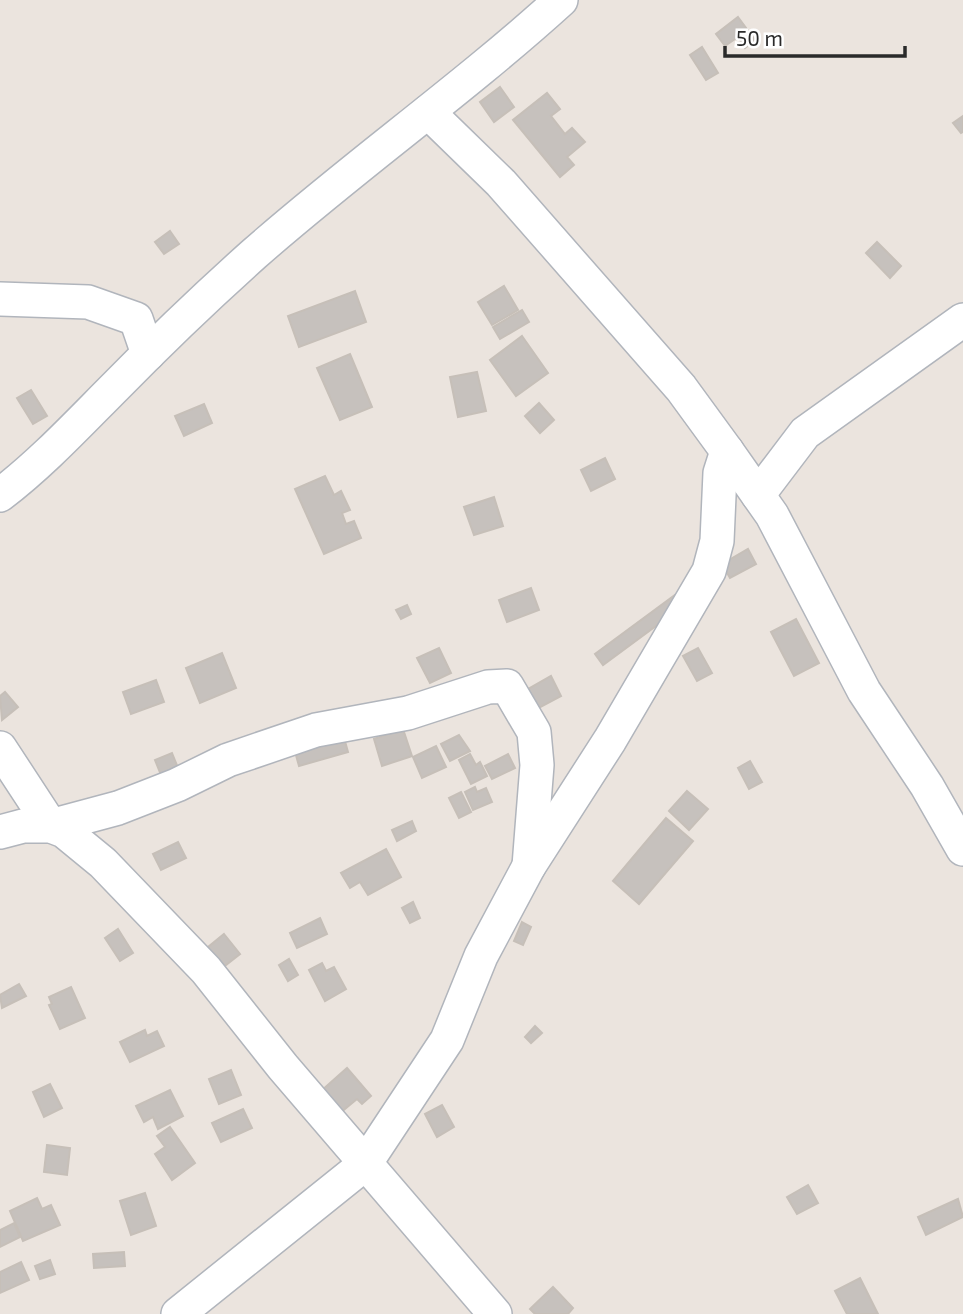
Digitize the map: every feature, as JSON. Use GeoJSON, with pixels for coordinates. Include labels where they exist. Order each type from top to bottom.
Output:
{"type":"FeatureCollection","features":[{"type":"Feature","properties":{"kind":"street"},"geometry":{"type":"LineString","coordinates":[[0,495],[30,472],[148,354],[254,254],[489,65],[561,0]]}},
{"type":"Feature","properties":{"kind":"street"},"geometry":{"type":"LineString","coordinates":[[428,112],[501,183],[681,388],[727,451],[772,515],[864,691],[927,786],[963,849]]}},
{"type":"Feature","properties":{"kind":"street"},"geometry":{"type":"LineString","coordinates":[[0,299],[88,302],[136,319],[148,354]]}},
{"type":"Feature","properties":{"kind":"street"},"geometry":{"type":"LineString","coordinates":[[758,495],[805,433],[963,320]]}},
{"type":"Feature","properties":{"kind":"street"},"geometry":{"type":"LineString","coordinates":[[178,1314],[365,1164],[447,1040],[481,956],[529,866],[610,740],[709,571],[717,541],[720,473],[727,451]]}},
{"type":"Feature","properties":{"kind":"street"},"geometry":{"type":"LineString","coordinates":[[0,832],[23,826],[51,826],[118,808],[177,785],[228,760],[316,730],[408,713],[488,687],[507,686],[534,732],[537,765],[529,866]]}},
{"type":"Feature","properties":{"kind":"street"},"geometry":{"type":"LineString","coordinates":[[0,748],[51,826],[64,831],[103,863],[206,970],[365,1164],[495,1314]]}},
{"type":"Feature","properties":{"kind":"building"},"geometry":{"type":"Polygon","coordinates":[[[738,17],[755,40],[745,48],[738,37],[725,46],[716,34],[738,17]]]}},
{"type":"Feature","properties":{"kind":"building"},"geometry":{"type":"Polygon","coordinates":[[[702,47],[718,73],[706,80],[690,55],[702,47]]]}},
{"type":"Feature","properties":{"kind":"building"},"geometry":{"type":"Polygon","coordinates":[[[500,87],[514,107],[494,122],[480,102],[500,87]]]}},
{"type":"Feature","properties":{"kind":"building"},"geometry":{"type":"Polygon","coordinates":[[[547,93],[560,109],[551,116],[565,134],[572,128],[585,142],[567,157],[574,165],[560,177],[513,120],[547,93]]]}},
{"type":"Feature","properties":{"kind":"building"},"geometry":{"type":"Polygon","coordinates":[[[963,116],[963,132],[961,133],[953,123],[963,116]]]}},
{"type":"Feature","properties":{"kind":"building"},"geometry":{"type":"Polygon","coordinates":[[[170,231],[179,244],[164,254],[155,242],[170,231]]]}},
{"type":"Feature","properties":{"kind":"building"},"geometry":{"type":"Polygon","coordinates":[[[877,242],[901,266],[890,278],[866,253],[877,242]]]}},
{"type":"Feature","properties":{"kind":"building"},"geometry":{"type":"Polygon","coordinates":[[[504,286],[518,310],[492,325],[478,302],[504,286]]]}},
{"type":"Feature","properties":{"kind":"building"},"geometry":{"type":"Polygon","coordinates":[[[355,291],[366,322],[299,347],[288,316],[355,291]]]}},
{"type":"Feature","properties":{"kind":"building"},"geometry":{"type":"Polygon","coordinates":[[[522,310],[529,322],[500,339],[493,327],[522,310]]]}},
{"type":"Feature","properties":{"kind":"building"},"geometry":{"type":"Polygon","coordinates":[[[522,336],[548,373],[516,396],[490,360],[522,336]]]}},
{"type":"Feature","properties":{"kind":"building"},"geometry":{"type":"Polygon","coordinates":[[[350,354],[372,407],[340,420],[317,368],[350,354]]]}},
{"type":"Feature","properties":{"kind":"building"},"geometry":{"type":"Polygon","coordinates":[[[477,372],[486,411],[458,417],[450,377],[477,372]]]}},
{"type":"Feature","properties":{"kind":"building"},"geometry":{"type":"Polygon","coordinates":[[[31,390],[47,416],[33,424],[17,398],[31,390]]]}},
{"type":"Feature","properties":{"kind":"building"},"geometry":{"type":"Polygon","coordinates":[[[539,403],[554,420],[540,433],[525,416],[539,403]]]}},
{"type":"Feature","properties":{"kind":"building"},"geometry":{"type":"Polygon","coordinates":[[[204,404],[212,423],[184,436],[175,416],[204,404]]]}},
{"type":"Feature","properties":{"kind":"building"},"geometry":{"type":"Polygon","coordinates":[[[605,458],[615,479],[591,491],[581,470],[605,458]]]}},
{"type":"Feature","properties":{"kind":"building"},"geometry":{"type":"Polygon","coordinates":[[[325,476],[334,495],[341,491],[350,510],[342,513],[346,524],[354,521],[361,538],[324,554],[295,489],[325,476]]]}},
{"type":"Feature","properties":{"kind":"building"},"geometry":{"type":"Polygon","coordinates":[[[494,497],[503,526],[474,535],[464,507],[494,497]]]}},
{"type":"Feature","properties":{"kind":"building"},"geometry":{"type":"Polygon","coordinates":[[[748,549],[756,564],[730,578],[722,564],[748,549]]]}},
{"type":"Feature","properties":{"kind":"building"},"geometry":{"type":"Polygon","coordinates":[[[531,588],[539,610],[507,622],[499,600],[531,588]]]}},
{"type":"Feature","properties":{"kind":"building"},"geometry":{"type":"Polygon","coordinates":[[[675,595],[683,606],[603,665],[595,654],[675,595]]]}},
{"type":"Feature","properties":{"kind":"building"},"geometry":{"type":"Polygon","coordinates":[[[407,605],[411,614],[401,619],[396,610],[407,605]]]}},
{"type":"Feature","properties":{"kind":"building"},"geometry":{"type":"Polygon","coordinates":[[[796,619],[819,663],[794,676],[771,632],[796,619]]]}},
{"type":"Feature","properties":{"kind":"building"},"geometry":{"type":"Polygon","coordinates":[[[439,648],[451,673],[430,683],[417,658],[439,648]]]}},
{"type":"Feature","properties":{"kind":"building"},"geometry":{"type":"Polygon","coordinates":[[[698,648],[712,673],[697,681],[683,656],[698,648]]]}},
{"type":"Feature","properties":{"kind":"building"},"geometry":{"type":"Polygon","coordinates":[[[222,653],[236,688],[200,703],[186,668],[222,653]]]}},
{"type":"Feature","properties":{"kind":"building"},"geometry":{"type":"Polygon","coordinates":[[[551,676],[561,696],[533,711],[523,692],[551,676]]]}},
{"type":"Feature","properties":{"kind":"building"},"geometry":{"type":"Polygon","coordinates":[[[156,680],[164,702],[131,714],[123,692],[156,680]]]}},
{"type":"Feature","properties":{"kind":"building"},"geometry":{"type":"Polygon","coordinates":[[[5,692],[18,707],[2,720],[0,696],[5,692]]]}},
{"type":"Feature","properties":{"kind":"building"},"geometry":{"type":"Polygon","coordinates":[[[403,729],[412,756],[382,766],[374,739],[403,729]]]}},
{"type":"Feature","properties":{"kind":"building"},"geometry":{"type":"Polygon","coordinates":[[[343,734],[348,752],[299,766],[294,748],[343,734]]]}},
{"type":"Feature","properties":{"kind":"building"},"geometry":{"type":"Polygon","coordinates":[[[459,735],[470,751],[450,761],[441,744],[459,735]]]}},
{"type":"Feature","properties":{"kind":"building"},"geometry":{"type":"Polygon","coordinates":[[[436,746],[446,767],[422,778],[413,757],[436,746]]]}},
{"type":"Feature","properties":{"kind":"building"},"geometry":{"type":"Polygon","coordinates":[[[172,753],[178,768],[161,775],[155,760],[172,753]]]}},
{"type":"Feature","properties":{"kind":"building"},"geometry":{"type":"Polygon","coordinates":[[[470,754],[476,765],[480,762],[487,776],[471,784],[459,760],[470,754]]]}},
{"type":"Feature","properties":{"kind":"building"},"geometry":{"type":"Polygon","coordinates":[[[508,754],[515,768],[492,779],[485,766],[508,754]]]}},
{"type":"Feature","properties":{"kind":"building"},"geometry":{"type":"Polygon","coordinates":[[[750,761],[762,782],[749,789],[738,768],[750,761]]]}},
{"type":"Feature","properties":{"kind":"building"},"geometry":{"type":"Polygon","coordinates":[[[475,787],[477,792],[486,788],[492,802],[473,810],[465,792],[475,787]]]}},
{"type":"Feature","properties":{"kind":"building"},"geometry":{"type":"Polygon","coordinates":[[[687,791],[708,809],[689,830],[669,811],[687,791]]]}},
{"type":"Feature","properties":{"kind":"building"},"geometry":{"type":"Polygon","coordinates":[[[461,792],[471,812],[459,818],[449,798],[461,792]]]}},
{"type":"Feature","properties":{"kind":"building"},"geometry":{"type":"Polygon","coordinates":[[[666,818],[693,841],[639,904],[613,881],[666,818]]]}},
{"type":"Feature","properties":{"kind":"building"},"geometry":{"type":"Polygon","coordinates":[[[412,821],[416,831],[397,841],[392,830],[412,821]]]}},
{"type":"Feature","properties":{"kind":"building"},"geometry":{"type":"Polygon","coordinates":[[[178,842],[186,858],[161,870],[153,854],[178,842]]]}},
{"type":"Feature","properties":{"kind":"building"},"geometry":{"type":"Polygon","coordinates":[[[386,849],[401,877],[368,895],[360,882],[350,888],[341,873],[386,849]]]}},
{"type":"Feature","properties":{"kind":"building"},"geometry":{"type":"Polygon","coordinates":[[[413,902],[420,918],[410,923],[402,908],[413,902]]]}},
{"type":"Feature","properties":{"kind":"building"},"geometry":{"type":"Polygon","coordinates":[[[320,918],[327,934],[297,948],[290,933],[320,918]]]}},
{"type":"Feature","properties":{"kind":"building"},"geometry":{"type":"Polygon","coordinates":[[[522,922],[531,927],[523,945],[514,941],[522,922]]]}},
{"type":"Feature","properties":{"kind":"building"},"geometry":{"type":"Polygon","coordinates":[[[118,929],[133,953],[120,961],[105,938],[118,929]]]}},
{"type":"Feature","properties":{"kind":"building"},"geometry":{"type":"Polygon","coordinates":[[[224,934],[240,954],[217,972],[202,952],[224,934]]]}},
{"type":"Feature","properties":{"kind":"building"},"geometry":{"type":"Polygon","coordinates":[[[289,959],[298,975],[288,981],[279,965],[289,959]]]}},
{"type":"Feature","properties":{"kind":"building"},"geometry":{"type":"Polygon","coordinates":[[[322,963],[326,971],[334,967],[346,989],[325,1001],[309,970],[322,963]]]}},
{"type":"Feature","properties":{"kind":"building"},"geometry":{"type":"Polygon","coordinates":[[[19,984],[26,996],[2,1008],[0,995],[19,984]]]}},
{"type":"Feature","properties":{"kind":"building"},"geometry":{"type":"Polygon","coordinates":[[[71,987],[85,1018],[60,1029],[49,1005],[52,1004],[49,997],[71,987]]]}},
{"type":"Feature","properties":{"kind":"building"},"geometry":{"type":"Polygon","coordinates":[[[535,1026],[542,1033],[531,1043],[525,1037],[535,1026]]]}},
{"type":"Feature","properties":{"kind":"building"},"geometry":{"type":"Polygon","coordinates":[[[145,1030],[147,1036],[157,1031],[164,1046],[130,1062],[120,1042],[145,1030]]]}},
{"type":"Feature","properties":{"kind":"building"},"geometry":{"type":"Polygon","coordinates":[[[347,1068],[371,1096],[362,1104],[357,1099],[340,1113],[321,1091],[347,1068]]]}},
{"type":"Feature","properties":{"kind":"building"},"geometry":{"type":"Polygon","coordinates":[[[231,1070],[241,1095],[219,1104],[209,1079],[231,1070]]]}},
{"type":"Feature","properties":{"kind":"building"},"geometry":{"type":"Polygon","coordinates":[[[50,1084],[62,1108],[44,1117],[33,1092],[50,1084]]]}},
{"type":"Feature","properties":{"kind":"building"},"geometry":{"type":"Polygon","coordinates":[[[170,1090],[183,1116],[158,1129],[153,1117],[144,1122],[136,1106],[170,1090]]]}},
{"type":"Feature","properties":{"kind":"building"},"geometry":{"type":"Polygon","coordinates":[[[442,1105],[454,1127],[437,1137],[425,1114],[442,1105]]]}},
{"type":"Feature","properties":{"kind":"building"},"geometry":{"type":"Polygon","coordinates":[[[243,1109],[252,1128],[221,1142],[212,1123],[243,1109]]]}},
{"type":"Feature","properties":{"kind":"building"},"geometry":{"type":"Polygon","coordinates":[[[170,1127],[195,1163],[172,1180],[155,1154],[165,1147],[157,1136],[170,1127]]]}},
{"type":"Feature","properties":{"kind":"building"},"geometry":{"type":"Polygon","coordinates":[[[47,1145],[70,1148],[67,1175],[44,1172],[47,1145]]]}},
{"type":"Feature","properties":{"kind":"building"},"geometry":{"type":"Polygon","coordinates":[[[808,1185],[818,1203],[797,1214],[787,1197],[808,1185]]]}},
{"type":"Feature","properties":{"kind":"building"},"geometry":{"type":"Polygon","coordinates":[[[145,1193],[156,1226],[131,1235],[120,1201],[145,1193]]]}},
{"type":"Feature","properties":{"kind":"building"},"geometry":{"type":"Polygon","coordinates":[[[37,1198],[42,1209],[51,1205],[60,1225],[23,1241],[10,1211],[37,1198]]]}},
{"type":"Feature","properties":{"kind":"building"},"geometry":{"type":"Polygon","coordinates":[[[958,1199],[963,1217],[926,1235],[918,1217],[958,1199]]]}},
{"type":"Feature","properties":{"kind":"building"},"geometry":{"type":"Polygon","coordinates":[[[14,1223],[20,1237],[0,1247],[0,1230],[14,1223]]]}},
{"type":"Feature","properties":{"kind":"building"},"geometry":{"type":"Polygon","coordinates":[[[124,1252],[125,1266],[94,1268],[93,1254],[124,1252]]]}},
{"type":"Feature","properties":{"kind":"building"},"geometry":{"type":"Polygon","coordinates":[[[50,1260],[55,1274],[40,1279],[35,1266],[50,1260]]]}},
{"type":"Feature","properties":{"kind":"building"},"geometry":{"type":"Polygon","coordinates":[[[21,1262],[29,1280],[0,1293],[0,1272],[21,1262]]]}},
{"type":"Feature","properties":{"kind":"building"},"geometry":{"type":"Polygon","coordinates":[[[860,1278],[878,1314],[847,1314],[835,1291],[860,1278]]]}},
{"type":"Feature","properties":{"kind":"building"},"geometry":{"type":"Polygon","coordinates":[[[553,1287],[573,1308],[568,1314],[535,1314],[530,1309],[553,1287]]]}}]}
